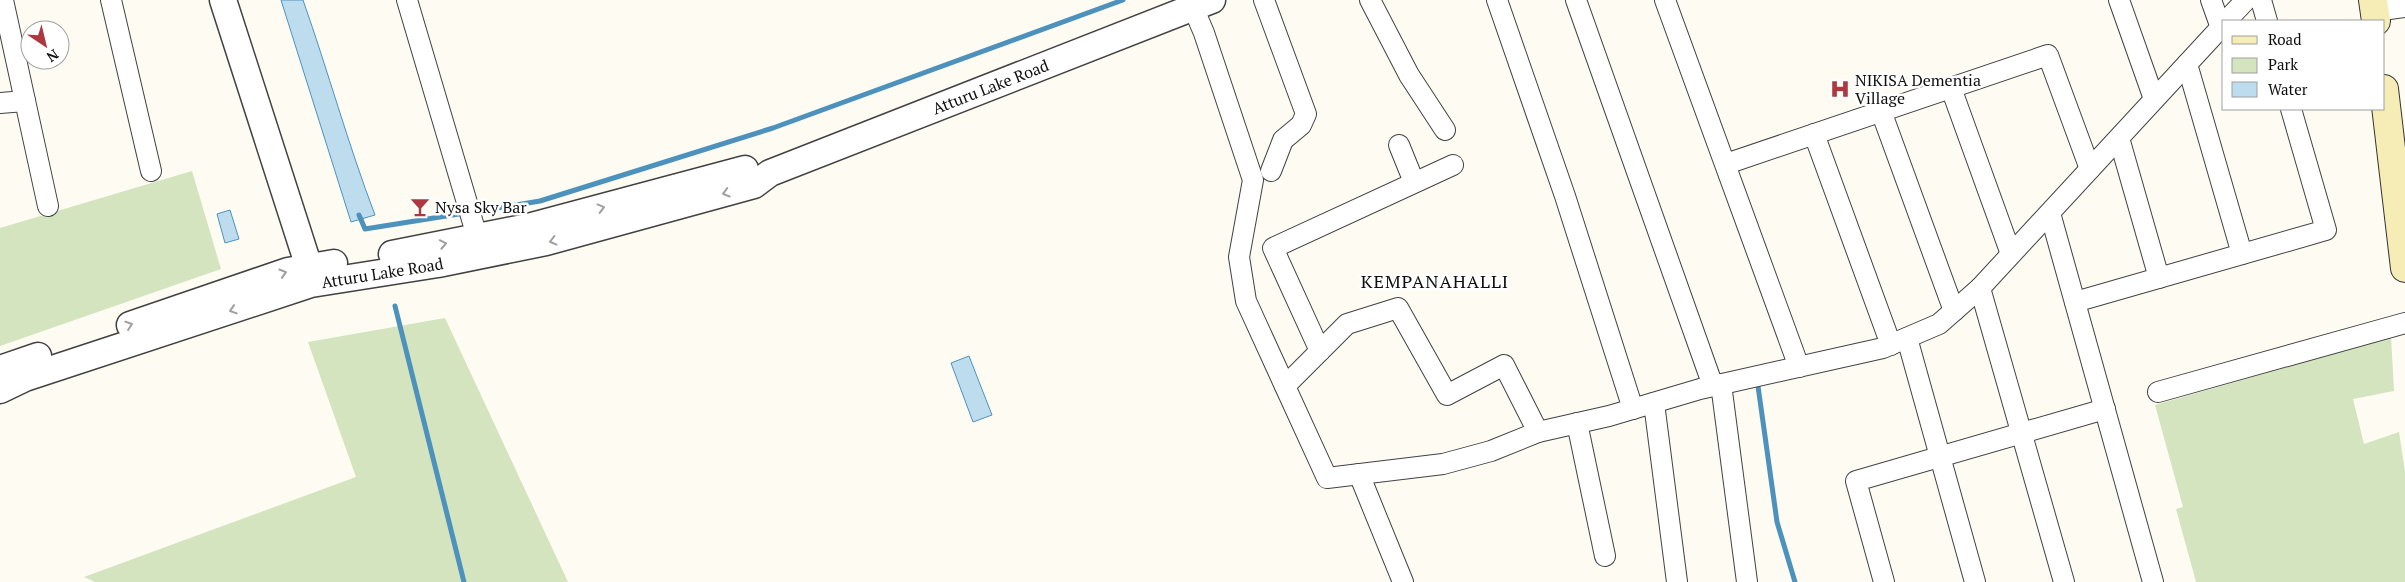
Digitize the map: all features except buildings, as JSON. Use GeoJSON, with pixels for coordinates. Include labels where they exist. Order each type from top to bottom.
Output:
{"type":"FeatureCollection","features":[{"type":"Feature","properties":{"kind":"main road"},"geometry":{"type":"LineString","coordinates":[[2385,98],[2405,268]]}},
{"type":"Feature","properties":{"kind":"street"},"geometry":{"type":"LineString","coordinates":[[3,0],[48,206]]}},
{"type":"Feature","properties":{"kind":"street"},"geometry":{"type":"LineString","coordinates":[[111,0],[151,171]]}},
{"type":"Feature","properties":{"kind":"street"},"geometry":{"type":"LineString","coordinates":[[223,0],[308,267]]}},
{"type":"Feature","properties":{"kind":"street"},"geometry":{"type":"LineString","coordinates":[[407,0],[480,246]]}},
{"type":"Feature","properties":{"kind":"street"},"geometry":{"type":"LineString","coordinates":[[1264,0],[1306,114],[1301,125],[1283,140],[1271,171]]}},
{"type":"Feature","properties":{"kind":"street"},"geometry":{"type":"LineString","coordinates":[[1370,0],[1409,75],[1445,130]]}},
{"type":"Feature","properties":{"kind":"street"},"geometry":{"type":"LineString","coordinates":[[1497,0],[1565,196],[1633,409]]}},
{"type":"Feature","properties":{"kind":"street"},"geometry":{"type":"LineString","coordinates":[[1576,0],[1717,385],[1747,582]]}},
{"type":"Feature","properties":{"kind":"street"},"geometry":{"type":"LineString","coordinates":[[1665,0],[1799,367]]}},
{"type":"Feature","properties":{"kind":"street"},"geometry":{"type":"LineString","coordinates":[[2118,0],[2154,100]]}},
{"type":"Feature","properties":{"kind":"street"},"geometry":{"type":"LineString","coordinates":[[2211,0],[2222,20]]}},
{"type":"Feature","properties":{"kind":"street"},"geometry":{"type":"LineString","coordinates":[[2228,20],[2246,0]]}},
{"type":"Feature","properties":{"kind":"street"},"geometry":{"type":"LineString","coordinates":[[2261,0],[2267,20]]}},
{"type":"Feature","properties":{"kind":"street"},"geometry":{"type":"LineString","coordinates":[[1191,5],[1204,33],[1253,180],[1240,257],[1246,301],[1327,478],[1443,464],[1491,451],[1538,432],[1633,409],[1717,385],[1899,342],[1939,324],[1980,288],[2222,26]]}},
{"type":"Feature","properties":{"kind":"street","name":"Atturu Lake Road"},"geometry":{"type":"LineString","coordinates":[[0,390],[25,378],[312,284],[480,246],[528,227],[748,168],[770,174],[1191,5]]}},
{"type":"Feature","properties":{"kind":"street"},"geometry":{"type":"LineString","coordinates":[[2374,11],[2405,7]]}},
{"type":"Feature","properties":{"kind":"street"},"geometry":{"type":"LineString","coordinates":[[1726,164],[2048,55],[2090,169]]}},
{"type":"Feature","properties":{"kind":"street"},"geometry":{"type":"LineString","coordinates":[[2187,64],[2242,254]]}},
{"type":"Feature","properties":{"kind":"street"},"geometry":{"type":"LineString","coordinates":[[1950,88],[2011,254]]}},
{"type":"Feature","properties":{"kind":"street"},"geometry":{"type":"LineString","coordinates":[[0,103],[25,101]]}},
{"type":"Feature","properties":{"kind":"street"},"geometry":{"type":"LineString","coordinates":[[2074,302],[2326,230],[2291,110]]}},
{"type":"Feature","properties":{"kind":"street"},"geometry":{"type":"LineString","coordinates":[[1881,111],[1954,311]]}},
{"type":"Feature","properties":{"kind":"street"},"geometry":{"type":"LineString","coordinates":[[1814,134],[1899,342],[1940,457],[1975,582]]}},
{"type":"Feature","properties":{"kind":"street"},"geometry":{"type":"LineString","coordinates":[[2119,138],[2159,278]]}},
{"type":"Feature","properties":{"kind":"street"},"geometry":{"type":"LineString","coordinates":[[1399,145],[1414,182]]}},
{"type":"Feature","properties":{"kind":"street"},"geometry":{"type":"LineString","coordinates":[[1240,257],[1273,248],[1453,165]]}},
{"type":"Feature","properties":{"kind":"street"},"geometry":{"type":"LineString","coordinates":[[2050,213],[2153,582]]}},
{"type":"Feature","properties":{"kind":"street","name":"Atturu Lake Road"},"geometry":{"type":"LineString","coordinates":[[0,369],[288,271],[480,246]]}},
{"type":"Feature","properties":{"kind":"street"},"geometry":{"type":"LineString","coordinates":[[1273,248],[1320,352]]}},
{"type":"Feature","properties":{"kind":"street"},"geometry":{"type":"LineString","coordinates":[[1980,288],[2064,582]]}},
{"type":"Feature","properties":{"kind":"street"},"geometry":{"type":"LineString","coordinates":[[1285,386],[1347,324],[1398,308],[1447,395],[1504,365],[1538,432]]}},
{"type":"Feature","properties":{"kind":"street"},"geometry":{"type":"LineString","coordinates":[[2158,392],[2405,323]]}},
{"type":"Feature","properties":{"kind":"street"},"geometry":{"type":"LineString","coordinates":[[1654,403],[1678,582]]}},
{"type":"Feature","properties":{"kind":"street"},"geometry":{"type":"LineString","coordinates":[[1884,582],[1856,481],[2105,409]]}},
{"type":"Feature","properties":{"kind":"street"},"geometry":{"type":"LineString","coordinates":[[1577,423],[1605,556]]}},
{"type":"Feature","properties":{"kind":"street"},"geometry":{"type":"LineString","coordinates":[[1359,474],[1403,582]]}},
{"type":"Feature","properties":{"kind":"green space"},"geometry":{"type":"Polygon","coordinates":[[[192,171],[221,269],[0,346],[0,228],[192,171]]]}},
{"type":"Feature","properties":{"kind":"green space"},"geometry":{"type":"Polygon","coordinates":[[[445,318],[568,582],[95,582],[84,577],[356,477],[308,342],[445,318]]]}},
{"type":"Feature","properties":{"kind":"green space"},"geometry":{"type":"Polygon","coordinates":[[[2391,337],[2394,391],[2353,399],[2364,444],[2399,432],[2405,472],[2405,582],[2196,582],[2176,509],[2183,507],[2155,405],[2391,337]]]}},
{"type":"Feature","properties":{"kind":"water"},"geometry":{"type":"Polygon","coordinates":[[[281,0],[303,0],[375,215],[351,222],[281,0]]]}},
{"type":"Feature","properties":{"kind":"water"},"geometry":{"type":"Polygon","coordinates":[[[230,210],[239,239],[225,243],[217,214],[230,210]]]}},
{"type":"Feature","properties":{"kind":"water"},"geometry":{"type":"Polygon","coordinates":[[[969,356],[992,415],[973,422],[951,363],[969,356]]]}},
{"type":"Feature","properties":{"kind":"waterway"},"geometry":{"type":"LineString","coordinates":[[473,212],[540,201],[773,128],[1123,0]]}},
{"type":"Feature","properties":{"kind":"waterway"},"geometry":{"type":"LineString","coordinates":[[359,215],[365,229],[465,213]]}},
{"type":"Feature","properties":{"kind":"waterway"},"geometry":{"type":"LineString","coordinates":[[395,306],[464,582]]}},
{"type":"Feature","properties":{"kind":"waterway"},"geometry":{"type":"LineString","coordinates":[[1758,386],[1777,522],[1795,582]]}},
{"type":"Feature","properties":{"kind":"place","name":"NIKISA Dementia Village"},"geometry":{"type":"Point","coordinates":[1840,89]}},
{"type":"Feature","properties":{"kind":"place","name":"Nysa Sky Bar"},"geometry":{"type":"Point","coordinates":[420,207]}},
{"type":"Feature","properties":{"kind":"district","name":"KEMPANAHALLI"},"geometry":{"type":"Point","coordinates":[1435,281]}}]}
